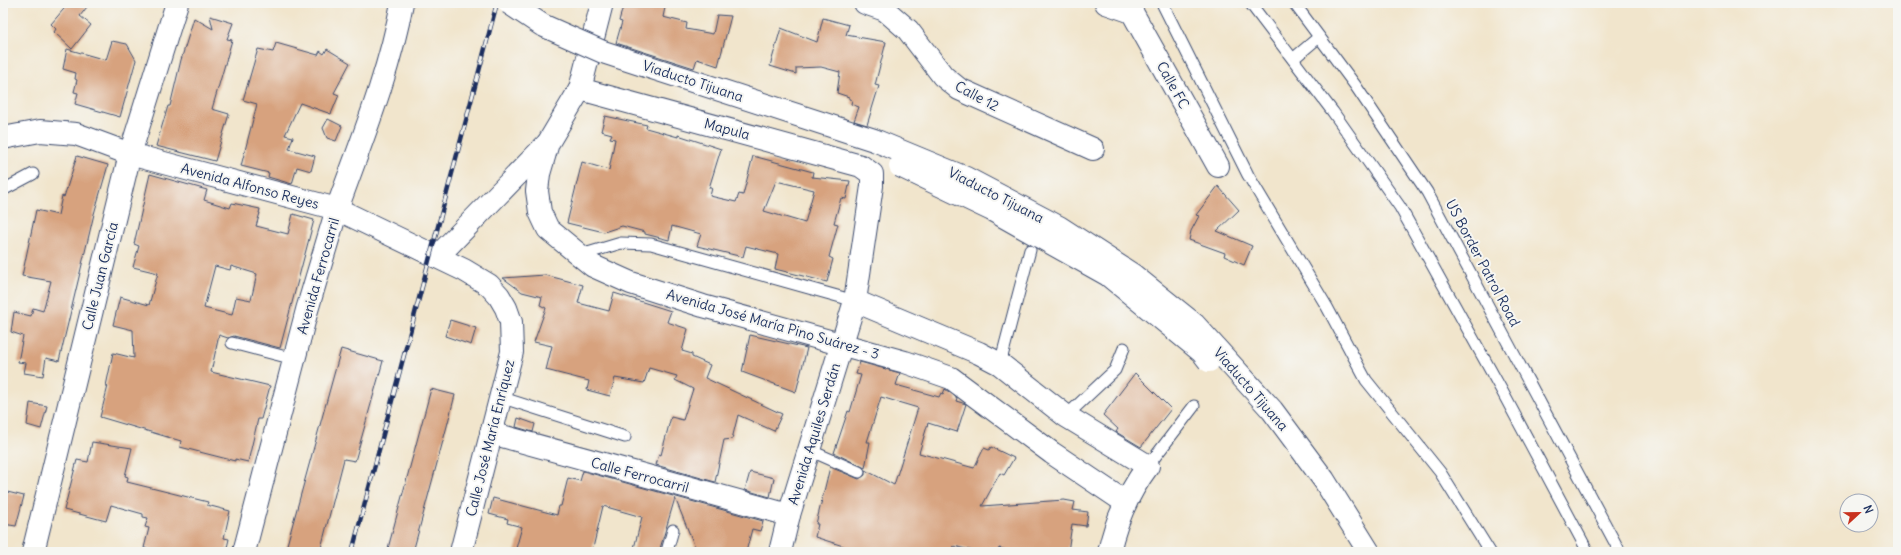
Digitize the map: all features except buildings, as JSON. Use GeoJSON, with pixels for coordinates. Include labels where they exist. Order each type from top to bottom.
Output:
{"type":"FeatureCollection","features":[{"type":"Feature","properties":{"kind":"main road","name":"Calle Juan García"},"geometry":{"type":"LineString","coordinates":[[33,552],[130,154],[177,3]]}},
{"type":"Feature","properties":{"kind":"main road","name":"Avenida Ferrocarril"},"geometry":{"type":"LineString","coordinates":[[244,552],[294,359],[337,209],[367,126],[396,33],[402,3]]}},
{"type":"Feature","properties":{"kind":"main road","name":"Viaducto Tijuana"},"geometry":{"type":"LineString","coordinates":[[497,3],[539,32],[606,62],[680,89],[856,144],[992,210],[1108,275],[1202,352],[1284,444],[1354,552]]}},
{"type":"Feature","properties":{"kind":"main road","name":"Viaducto Tijuana"},"geometry":{"type":"LineString","coordinates":[[509,3],[542,25],[603,52],[874,140],[966,178],[1059,227],[1133,275],[1194,324],[1272,410],[1324,480],[1369,552]]}},
{"type":"Feature","properties":{"kind":"main road"},"geometry":{"type":"LineString","coordinates":[[580,89],[602,3]]}},
{"type":"Feature","properties":{"kind":"main road","name":"Calle 12"},"geometry":{"type":"LineString","coordinates":[[865,3],[886,10],[908,30],[943,76],[958,89],[1093,149]]}},
{"type":"Feature","properties":{"kind":"main road"},"geometry":{"type":"LineString","coordinates":[[1106,3],[1130,7]]}},
{"type":"Feature","properties":{"kind":"main road","name":"Calle FC"},"geometry":{"type":"LineString","coordinates":[[1130,7],[1218,166]]}},
{"type":"Feature","properties":{"kind":"main road","name":"Avenida José María Pino Suárez - 3"},"geometry":{"type":"LineString","coordinates":[[580,89],[548,143],[539,174],[537,191],[540,212],[548,229],[593,266],[639,285],[702,306],[765,322],[802,335],[842,343],[951,378],[1052,453],[1137,482]]}},
{"type":"Feature","properties":{"kind":"main road","name":"Mapula"},"geometry":{"type":"LineString","coordinates":[[580,89],[861,166],[872,174]]}},
{"type":"Feature","properties":{"kind":"main road","name":"Avenida Alfonso Reyes"},"geometry":{"type":"LineString","coordinates":[[3,138],[40,131],[76,134],[130,154],[337,209],[437,257],[489,285],[499,296],[506,308],[511,322]]}},
{"type":"Feature","properties":{"kind":"main road"},"geometry":{"type":"LineString","coordinates":[[437,257],[548,143]]}},
{"type":"Feature","properties":{"kind":"main road","name":"Avenida Aquiles Serdán"},"geometry":{"type":"LineString","coordinates":[[780,552],[809,450],[855,301],[872,186],[872,174]]}},
{"type":"Feature","properties":{"kind":"main road"},"geometry":{"type":"LineString","coordinates":[[855,301],[978,353],[1000,364],[1066,416],[1137,482],[1115,526],[1109,552]]}},
{"type":"Feature","properties":{"kind":"main road","name":"Calle José María Enríquez"},"geometry":{"type":"LineString","coordinates":[[461,552],[512,352],[511,322]]}},
{"type":"Feature","properties":{"kind":"main road","name":"Calle Ferrocarril"},"geometry":{"type":"LineString","coordinates":[[491,433],[790,515]]}},
{"type":"Feature","properties":{"kind":"lane"},"geometry":{"type":"LineString","coordinates":[[1162,3],[1248,175],[1327,307],[1366,380],[1440,472],[1490,552]]}},
{"type":"Feature","properties":{"kind":"lane"},"geometry":{"type":"LineString","coordinates":[[1250,3],[1293,59],[1400,208],[1502,390],[1588,552]]}},
{"type":"Feature","properties":{"kind":"lane","name":"US Border Patrol Road"},"geometry":{"type":"LineString","coordinates":[[1294,3],[1355,84],[1427,192],[1620,552]]}},
{"type":"Feature","properties":{"kind":"lane"},"geometry":{"type":"LineString","coordinates":[[1293,59],[1319,37]]}},
{"type":"Feature","properties":{"kind":"lane"},"geometry":{"type":"LineString","coordinates":[[3,190],[33,174]]}},
{"type":"Feature","properties":{"kind":"lane"},"geometry":{"type":"LineString","coordinates":[[581,255],[621,243],[651,244],[855,301]]}},
{"type":"Feature","properties":{"kind":"lane"},"geometry":{"type":"LineString","coordinates":[[1000,364],[1030,250]]}},
{"type":"Feature","properties":{"kind":"lane"},"geometry":{"type":"LineString","coordinates":[[232,343],[294,359]]}},
{"type":"Feature","properties":{"kind":"lane"},"geometry":{"type":"LineString","coordinates":[[1066,416],[1115,370],[1124,348]]}},
{"type":"Feature","properties":{"kind":"lane"},"geometry":{"type":"LineString","coordinates":[[500,397],[625,437]]}},
{"type":"Feature","properties":{"kind":"lane"},"geometry":{"type":"LineString","coordinates":[[1137,482],[1194,406]]}},
{"type":"Feature","properties":{"kind":"lane"},"geometry":{"type":"LineString","coordinates":[[809,450],[859,472]]}},
{"type":"Feature","properties":{"kind":"lane"},"geometry":{"type":"LineString","coordinates":[[667,551],[673,530]]}},
{"type":"Feature","properties":{"kind":"railway"},"geometry":{"type":"LineString","coordinates":[[352,552],[497,3]]}}]}
